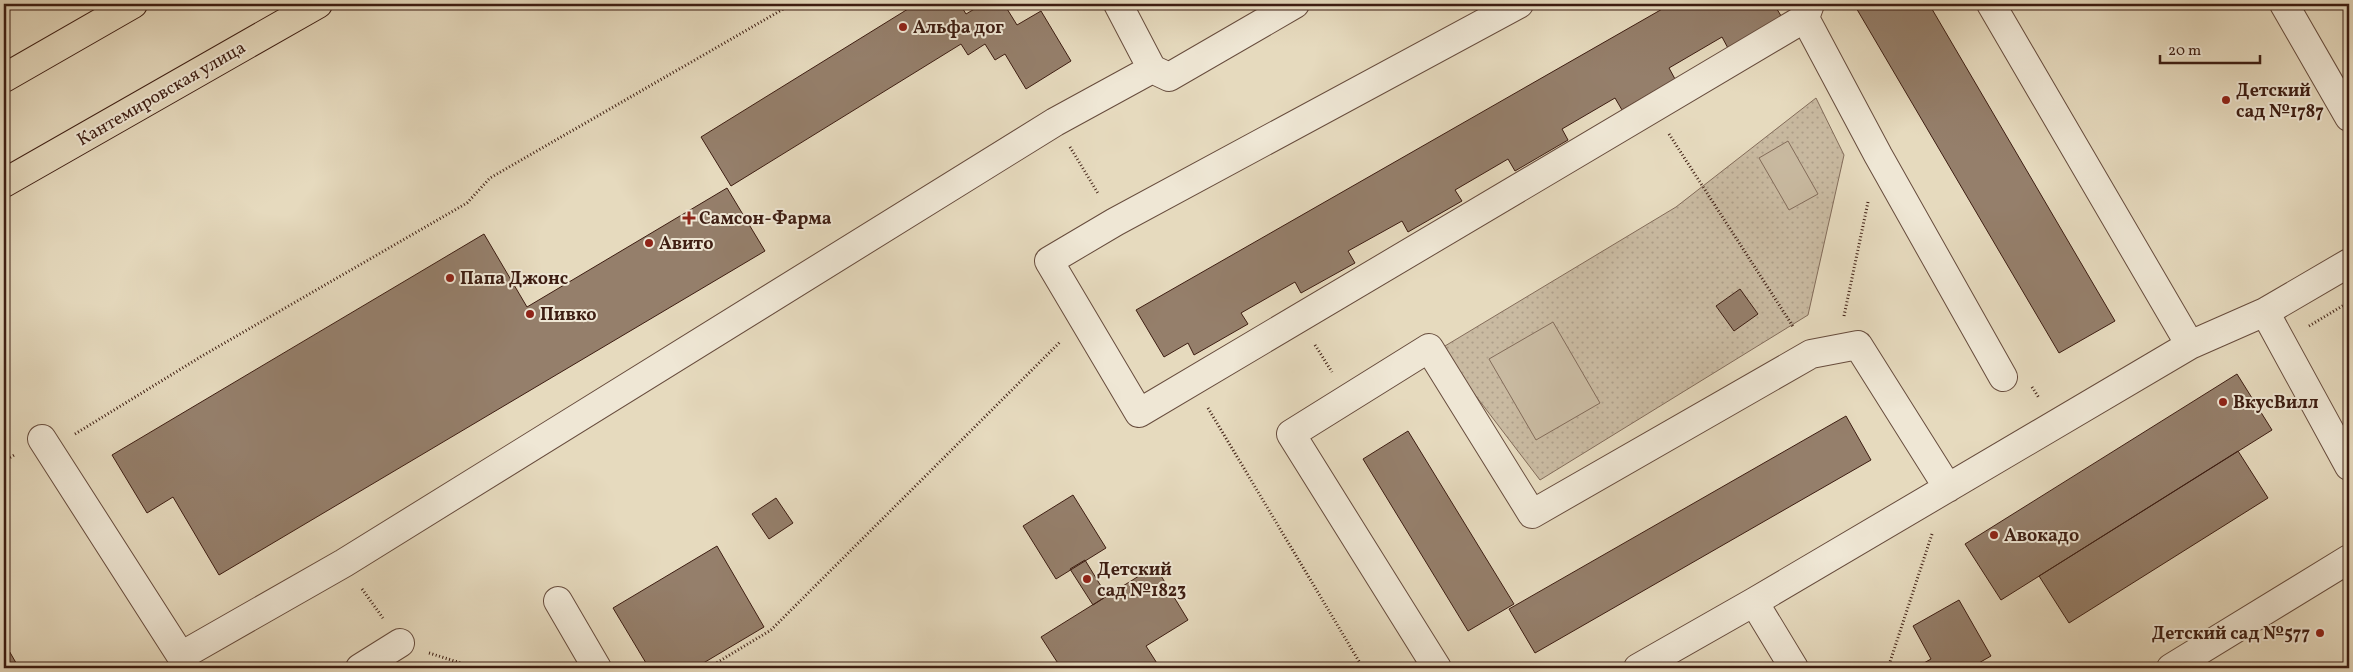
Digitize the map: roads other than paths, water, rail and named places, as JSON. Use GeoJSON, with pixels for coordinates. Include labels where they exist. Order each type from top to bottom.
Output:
{"type":"FeatureCollection","features":[{"type":"Feature","properties":{"kind":"main road"},"geometry":{"type":"LineString","coordinates":[[4,78],[133,4]]}},
{"type":"Feature","properties":{"kind":"main road","name":"Кантемировская улица"},"geometry":{"type":"LineString","coordinates":[[4,182],[318,4]]}},
{"type":"Feature","properties":{"kind":"lane"},"geometry":{"type":"LineString","coordinates":[[1118,4],[1152,69],[1169,77],[1295,4]]}},
{"type":"Feature","properties":{"kind":"lane"},"geometry":{"type":"LineString","coordinates":[[1519,4],[1115,222],[1048,261],[1138,413],[1653,108],[1807,11],[1878,155],[2016,378]]}},
{"type":"Feature","properties":{"kind":"lane"},"geometry":{"type":"LineString","coordinates":[[1991,4],[2190,345]]}},
{"type":"Feature","properties":{"kind":"lane"},"geometry":{"type":"LineString","coordinates":[[2284,4],[2349,117]]}},
{"type":"Feature","properties":{"kind":"lane"},"geometry":{"type":"LineString","coordinates":[[46,444],[171,662],[344,563],[1055,122],[1152,69]]}},
{"type":"Feature","properties":{"kind":"lane"},"geometry":{"type":"LineString","coordinates":[[1638,668],[1754,602],[2190,345],[2265,312],[2349,263]]}},
{"type":"Feature","properties":{"kind":"lane"},"geometry":{"type":"LineString","coordinates":[[2265,312],[2349,466]]}},
{"type":"Feature","properties":{"kind":"lane"},"geometry":{"type":"LineString","coordinates":[[1437,668],[1290,434],[1429,348],[1532,514],[1811,354],[1858,345],[1948,488]]}},
{"type":"Feature","properties":{"kind":"lane"},"geometry":{"type":"LineString","coordinates":[[2170,668],[2349,559]]}},
{"type":"Feature","properties":{"kind":"lane"},"geometry":{"type":"LineString","coordinates":[[558,601],[597,668]]}},
{"type":"Feature","properties":{"kind":"lane"},"geometry":{"type":"LineString","coordinates":[[1754,602],[1794,668]]}},
{"type":"Feature","properties":{"kind":"lane"},"geometry":{"type":"LineString","coordinates":[[360,668],[400,643]]}},
{"type":"Feature","properties":{"kind":"place","name":"Альфа дог"},"geometry":{"type":"Point","coordinates":[903,27]}},
{"type":"Feature","properties":{"kind":"place","name":"Детский сад №1787"},"geometry":{"type":"Point","coordinates":[2226,100]}},
{"type":"Feature","properties":{"kind":"place","name":"Самсон-Фарма"},"geometry":{"type":"Point","coordinates":[689,218]}},
{"type":"Feature","properties":{"kind":"place","name":"Авито"},"geometry":{"type":"Point","coordinates":[649,243]}},
{"type":"Feature","properties":{"kind":"place","name":"Папа Джонс"},"geometry":{"type":"Point","coordinates":[450,278]}},
{"type":"Feature","properties":{"kind":"place","name":"Пивко"},"geometry":{"type":"Point","coordinates":[530,314]}},
{"type":"Feature","properties":{"kind":"place","name":"ВкусВилл"},"geometry":{"type":"Point","coordinates":[2223,402]}},
{"type":"Feature","properties":{"kind":"place","name":"Авокадо"},"geometry":{"type":"Point","coordinates":[1994,535]}},
{"type":"Feature","properties":{"kind":"place","name":"Детский сад №1823"},"geometry":{"type":"Point","coordinates":[1087,579]}},
{"type":"Feature","properties":{"kind":"place","name":"Детский сад №577"},"geometry":{"type":"Point","coordinates":[2320,633]}}]}
